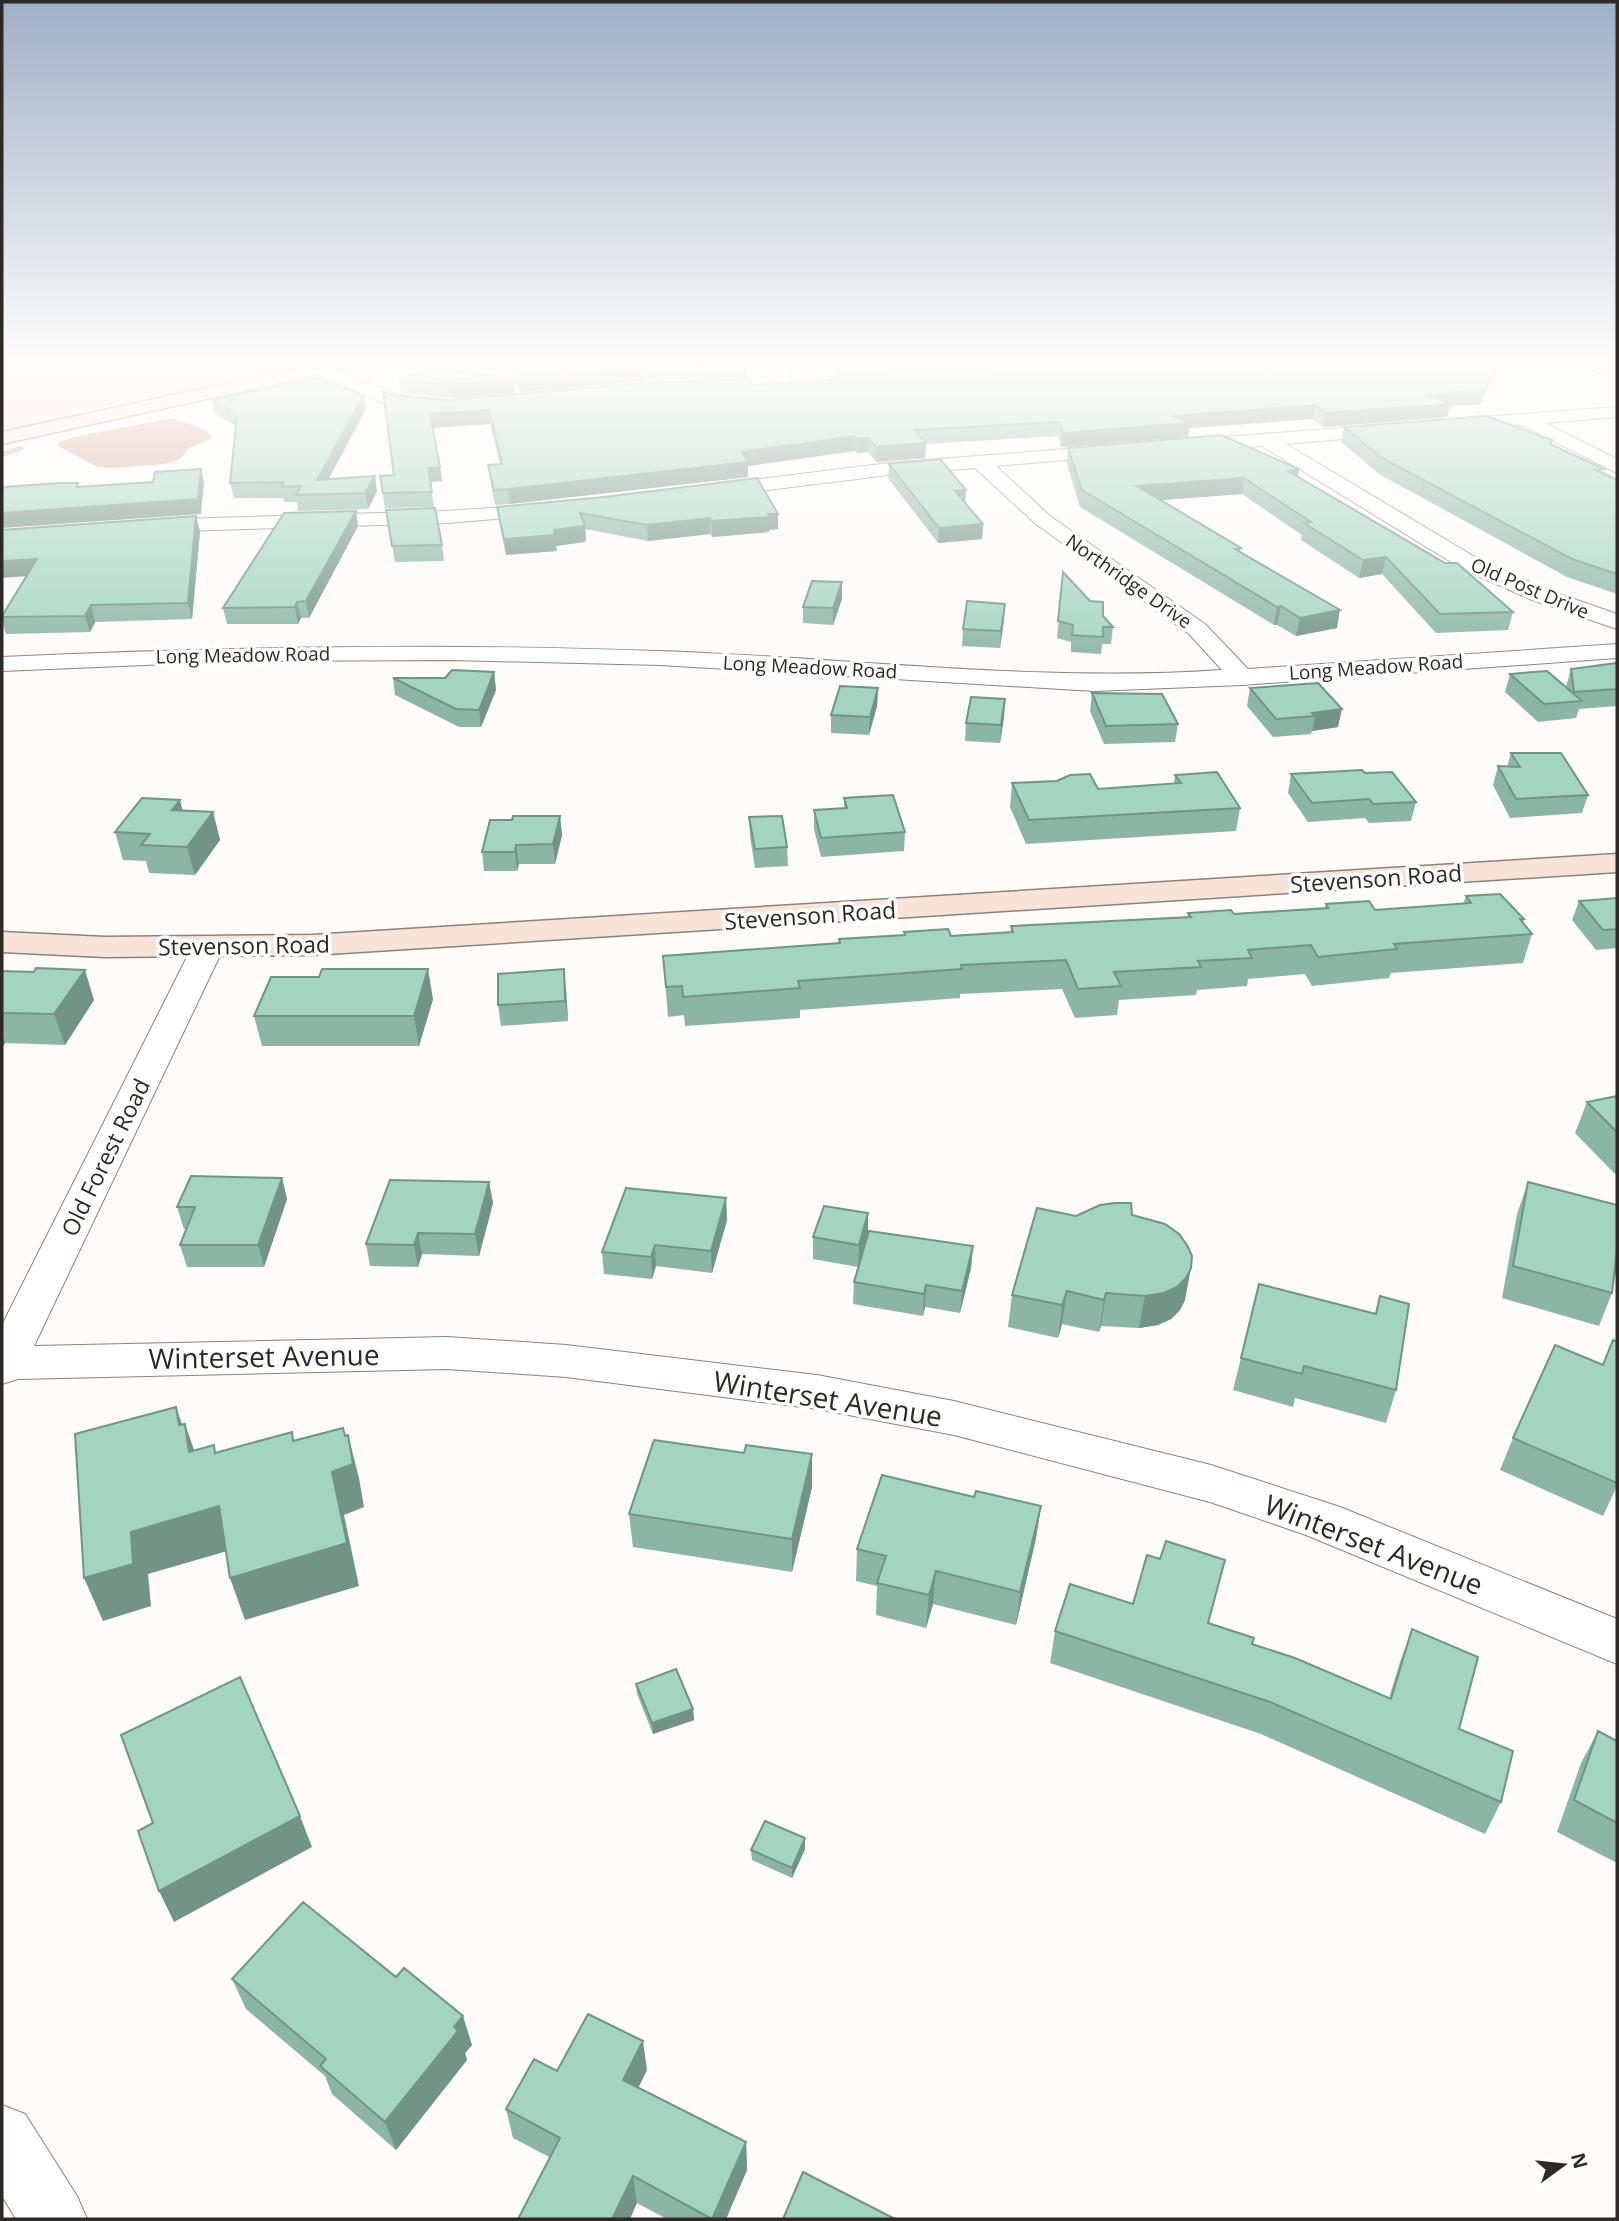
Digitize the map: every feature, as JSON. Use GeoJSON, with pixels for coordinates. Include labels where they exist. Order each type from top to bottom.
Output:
{"type":"FeatureCollection","features":[{"type":"Feature","properties":{"kind":"main road","name":"Stevenson Road"},"geometry":{"type":"LineString","coordinates":[[2,942],[105,947],[208,947],[460,938],[1617,863]]}},
{"type":"Feature","properties":{"kind":"street"},"geometry":{"type":"LineString","coordinates":[[695,493],[830,474],[934,466]]}},
{"type":"Feature","properties":{"kind":"street","name":"Northridge Drive"},"geometry":{"type":"LineString","coordinates":[[984,466],[1051,527],[1197,629],[1242,677]]}},
{"type":"Feature","properties":{"kind":"street","name":"Old Post Drive"},"geometry":{"type":"LineString","coordinates":[[1308,466],[1472,565],[1540,595],[1617,622]]}},
{"type":"Feature","properties":{"kind":"street"},"geometry":{"type":"LineString","coordinates":[[126,527],[209,522],[435,518],[565,509]]}},
{"type":"Feature","properties":{"kind":"street","name":"Long Meadow Road"},"geometry":{"type":"LineString","coordinates":[[2,664],[241,654],[452,653],[660,658],[1094,683],[1242,677],[1617,651]]}},
{"type":"Feature","properties":{"kind":"street","name":"Old Forest Road"},"geometry":{"type":"LineString","coordinates":[[3,1365],[208,947]]}},
{"type":"Feature","properties":{"kind":"street","name":"Winterset Avenue"},"geometry":{"type":"LineString","coordinates":[[3,1365],[447,1353],[566,1361],[817,1392],[954,1418],[1211,1484],[1323,1521],[1617,1642]]}},
{"type":"Feature","properties":{"kind":"street"},"geometry":{"type":"LineString","coordinates":[[2,2137],[54,2219]]}},
{"type":"Feature","properties":{"kind":"shaded area"},"geometry":{"type":"Polygon","coordinates":[[[94,466],[143,466],[113,468],[94,466]]]}},
{"type":"Feature","properties":{"kind":"building"},"geometry":{"type":"Polygon","coordinates":[[[232,466],[325,466],[317,480],[375,476],[365,493],[296,495],[301,486],[281,487],[284,482],[230,483],[232,466]]]}},
{"type":"Feature","properties":{"kind":"building"},"geometry":{"type":"Polygon","coordinates":[[[393,466],[440,466],[428,468],[432,492],[383,493],[380,476],[394,475],[393,466]]]}},
{"type":"Feature","properties":{"kind":"building"},"geometry":{"type":"Polygon","coordinates":[[[488,466],[716,466],[508,489],[494,490],[488,466]]]}},
{"type":"Feature","properties":{"kind":"building"},"geometry":{"type":"Polygon","coordinates":[[[890,466],[946,466],[966,490],[955,491],[983,524],[939,528],[890,466]]]}},
{"type":"Feature","properties":{"kind":"building"},"geometry":{"type":"Polygon","coordinates":[[[1074,466],[1291,466],[1299,469],[1288,471],[1445,563],[1457,563],[1513,612],[1440,614],[1386,557],[1363,560],[1304,523],[1311,522],[1244,478],[1137,486],[1241,548],[1235,549],[1340,610],[1300,618],[1281,606],[1277,607],[1082,490],[1074,466]]]}},
{"type":"Feature","properties":{"kind":"building"},"geometry":{"type":"Polygon","coordinates":[[[1396,466],[1597,466],[1604,469],[1596,470],[1617,480],[1617,574],[1572,559],[1396,466]]]}},
{"type":"Feature","properties":{"kind":"building"},"geometry":{"type":"Polygon","coordinates":[[[201,469],[198,499],[2,513],[4,487],[78,483],[77,487],[153,482],[155,472],[201,469]]]}},
{"type":"Feature","properties":{"kind":"building"},"geometry":{"type":"Polygon","coordinates":[[[757,478],[778,514],[768,514],[769,517],[711,521],[710,518],[647,525],[580,513],[585,525],[583,526],[554,530],[555,535],[504,539],[497,507],[604,497],[757,478]]]}},
{"type":"Feature","properties":{"kind":"building"},"geometry":{"type":"Polygon","coordinates":[[[435,508],[442,545],[392,546],[386,510],[435,508]]]}},
{"type":"Feature","properties":{"kind":"building"},"geometry":{"type":"Polygon","coordinates":[[[356,511],[306,601],[297,602],[295,607],[223,608],[284,513],[356,511]]]}},
{"type":"Feature","properties":{"kind":"building"},"geometry":{"type":"Polygon","coordinates":[[[196,516],[188,603],[91,605],[85,616],[2,617],[37,559],[2,561],[2,530],[196,516]]]}},
{"type":"Feature","properties":{"kind":"building"},"geometry":{"type":"Polygon","coordinates":[[[1063,572],[1090,601],[1103,602],[1103,616],[1113,627],[1103,627],[1103,637],[1072,635],[1073,625],[1058,621],[1063,572]]]}},
{"type":"Feature","properties":{"kind":"building"},"geometry":{"type":"Polygon","coordinates":[[[812,581],[842,582],[833,608],[803,607],[812,581]]]}},
{"type":"Feature","properties":{"kind":"building"},"geometry":{"type":"Polygon","coordinates":[[[967,601],[1005,604],[1001,631],[963,629],[967,601]]]}},
{"type":"Feature","properties":{"kind":"building"},"geometry":{"type":"Polygon","coordinates":[[[1617,663],[1617,689],[1574,692],[1571,669],[1617,663]]]}},
{"type":"Feature","properties":{"kind":"building"},"geometry":{"type":"Polygon","coordinates":[[[452,670],[494,672],[479,710],[456,709],[393,678],[445,678],[452,670]]]}},
{"type":"Feature","properties":{"kind":"building"},"geometry":{"type":"Polygon","coordinates":[[[1547,671],[1582,701],[1544,704],[1510,674],[1547,671]]]}},
{"type":"Feature","properties":{"kind":"building"},"geometry":{"type":"Polygon","coordinates":[[[1318,683],[1342,709],[1312,713],[1315,716],[1276,719],[1250,688],[1318,683]]]}},
{"type":"Feature","properties":{"kind":"building"},"geometry":{"type":"Polygon","coordinates":[[[840,686],[878,688],[870,717],[831,715],[840,686]]]}},
{"type":"Feature","properties":{"kind":"building"},"geometry":{"type":"Polygon","coordinates":[[[1092,693],[1162,694],[1178,724],[1106,726],[1092,693]]]}},
{"type":"Feature","properties":{"kind":"building"},"geometry":{"type":"Polygon","coordinates":[[[971,697],[1005,699],[1001,725],[966,723],[971,697]]]}},
{"type":"Feature","properties":{"kind":"building"},"geometry":{"type":"Polygon","coordinates":[[[1511,753],[1561,753],[1588,795],[1516,799],[1498,766],[1520,767],[1511,753]]]}},
{"type":"Feature","properties":{"kind":"building"},"geometry":{"type":"Polygon","coordinates":[[[1362,770],[1365,773],[1392,772],[1416,802],[1373,804],[1369,799],[1312,803],[1291,774],[1362,770]]]}},
{"type":"Feature","properties":{"kind":"building"},"geometry":{"type":"Polygon","coordinates":[[[1217,772],[1240,808],[1029,820],[1012,783],[1057,781],[1070,775],[1090,774],[1098,789],[1181,783],[1175,775],[1217,772]]]}},
{"type":"Feature","properties":{"kind":"building"},"geometry":{"type":"Polygon","coordinates":[[[893,795],[905,832],[821,838],[814,810],[847,808],[844,798],[893,795]]]}},
{"type":"Feature","properties":{"kind":"building"},"geometry":{"type":"Polygon","coordinates":[[[142,798],[180,800],[172,810],[213,812],[187,847],[141,845],[150,834],[115,832],[142,798]]]}},
{"type":"Feature","properties":{"kind":"building"},"geometry":{"type":"Polygon","coordinates":[[[513,816],[560,816],[553,844],[516,845],[515,852],[482,852],[490,820],[512,820],[513,816]]]}},
{"type":"Feature","properties":{"kind":"building"},"geometry":{"type":"Polygon","coordinates":[[[782,816],[787,847],[755,849],[749,817],[782,816]]]}},
{"type":"Feature","properties":{"kind":"building"},"geometry":{"type":"Polygon","coordinates":[[[1500,894],[1524,919],[1520,919],[1532,934],[1394,944],[1397,949],[1318,957],[1311,945],[1248,950],[1252,958],[1198,961],[1201,967],[1114,972],[1121,986],[1078,989],[1066,960],[961,965],[962,969],[798,981],[800,988],[683,997],[682,986],[666,987],[663,956],[840,943],[839,939],[905,935],[904,932],[948,929],[951,936],[1013,932],[1011,926],[1191,917],[1188,913],[1231,910],[1234,914],[1328,908],[1326,904],[1369,901],[1375,910],[1471,903],[1466,896],[1500,894]]]}},
{"type":"Feature","properties":{"kind":"building"},"geometry":{"type":"Polygon","coordinates":[[[1617,898],[1617,929],[1603,930],[1579,901],[1617,898]]]}},
{"type":"Feature","properties":{"kind":"building"},"geometry":{"type":"Polygon","coordinates":[[[36,968],[85,970],[54,1014],[2,1013],[2,971],[34,972],[36,968]]]}},
{"type":"Feature","properties":{"kind":"building"},"geometry":{"type":"Polygon","coordinates":[[[322,969],[428,969],[414,1016],[254,1016],[271,977],[319,977],[322,969]]]}},
{"type":"Feature","properties":{"kind":"building"},"geometry":{"type":"Polygon","coordinates":[[[564,969],[565,1001],[498,1005],[498,974],[564,969]]]}},
{"type":"Feature","properties":{"kind":"building"},"geometry":{"type":"Polygon","coordinates":[[[1617,1096],[1617,1132],[1587,1102],[1617,1096]]]}},
{"type":"Feature","properties":{"kind":"building"},"geometry":{"type":"Polygon","coordinates":[[[191,1176],[282,1178],[258,1245],[180,1245],[195,1207],[177,1207],[191,1176]]]}},
{"type":"Feature","properties":{"kind":"building"},"geometry":{"type":"Polygon","coordinates":[[[390,1180],[489,1182],[475,1234],[418,1233],[414,1245],[366,1244],[390,1180]]]}},
{"type":"Feature","properties":{"kind":"building"},"geometry":{"type":"Polygon","coordinates":[[[1528,1182],[1617,1205],[1617,1249],[1612,1293],[1513,1266],[1528,1182]]]}},
{"type":"Feature","properties":{"kind":"building"},"geometry":{"type":"Polygon","coordinates":[[[626,1188],[726,1198],[711,1251],[655,1245],[651,1257],[602,1252],[626,1188]]]}},
{"type":"Feature","properties":{"kind":"building"},"geometry":{"type":"Polygon","coordinates":[[[1131,1203],[1132,1215],[1165,1224],[1179,1234],[1192,1256],[1191,1268],[1177,1287],[1164,1293],[1145,1296],[1106,1293],[1104,1300],[1067,1291],[1062,1305],[1012,1295],[1037,1208],[1076,1216],[1100,1205],[1131,1203]]]}},
{"type":"Feature","properties":{"kind":"building"},"geometry":{"type":"Polygon","coordinates":[[[824,1206],[868,1213],[859,1245],[813,1237],[824,1206]]]}},
{"type":"Feature","properties":{"kind":"building"},"geometry":{"type":"Polygon","coordinates":[[[869,1231],[973,1246],[962,1291],[926,1285],[924,1294],[854,1282],[869,1231]]]}},
{"type":"Feature","properties":{"kind":"building"},"geometry":{"type":"Polygon","coordinates":[[[1259,1284],[1376,1314],[1380,1296],[1409,1304],[1396,1390],[1304,1366],[1302,1374],[1241,1358],[1259,1284]]]}},
{"type":"Feature","properties":{"kind":"building"},"geometry":{"type":"Polygon","coordinates":[[[1613,1340],[1617,1342],[1617,1483],[1513,1438],[1555,1345],[1603,1365],[1613,1340]]]}},
{"type":"Feature","properties":{"kind":"building"},"geometry":{"type":"Polygon","coordinates":[[[176,1407],[179,1425],[185,1424],[189,1452],[214,1445],[215,1453],[292,1432],[293,1441],[343,1428],[345,1436],[348,1435],[353,1464],[332,1472],[347,1543],[230,1578],[219,1506],[131,1532],[133,1564],[84,1578],[75,1434],[176,1407]]]}},
{"type":"Feature","properties":{"kind":"building"},"geometry":{"type":"Polygon","coordinates":[[[654,1440],[744,1453],[746,1445],[812,1454],[792,1539],[629,1514],[654,1440]]]}},
{"type":"Feature","properties":{"kind":"building"},"geometry":{"type":"Polygon","coordinates":[[[882,1475],[974,1497],[976,1491],[1041,1506],[1020,1592],[936,1571],[929,1595],[877,1583],[886,1556],[857,1549],[882,1475]]]}},
{"type":"Feature","properties":{"kind":"building"},"geometry":{"type":"Polygon","coordinates":[[[1166,1541],[1225,1560],[1208,1623],[1254,1638],[1252,1644],[1295,1658],[1391,1699],[1412,1629],[1478,1657],[1459,1729],[1513,1751],[1501,1802],[1270,1702],[1055,1631],[1070,1584],[1133,1604],[1147,1555],[1160,1559],[1166,1541]]]}},
{"type":"Feature","properties":{"kind":"building"},"geometry":{"type":"Polygon","coordinates":[[[676,1669],[693,1709],[652,1723],[636,1684],[676,1669]]]}},
{"type":"Feature","properties":{"kind":"building"},"geometry":{"type":"Polygon","coordinates":[[[240,1677],[300,1816],[159,1891],[138,1831],[153,1823],[121,1735],[240,1677]]]}},
{"type":"Feature","properties":{"kind":"building"},"geometry":{"type":"Polygon","coordinates":[[[1598,1731],[1617,1741],[1617,1823],[1574,1800],[1598,1731]]]}},
{"type":"Feature","properties":{"kind":"building"},"geometry":{"type":"Polygon","coordinates":[[[765,1821],[805,1838],[792,1868],[751,1850],[765,1821]]]}},
{"type":"Feature","properties":{"kind":"building"},"geometry":{"type":"Polygon","coordinates":[[[303,1902],[396,1977],[404,1968],[463,2016],[454,2027],[458,2031],[385,2122],[320,2066],[326,2059],[232,1979],[303,1902]]]}},
{"type":"Feature","properties":{"kind":"building"},"geometry":{"type":"Polygon","coordinates":[[[588,2014],[643,2041],[623,2080],[746,2142],[712,2219],[633,2176],[612,2219],[518,2219],[560,2138],[506,2109],[534,2059],[557,2071],[588,2014]]]}},
{"type":"Feature","properties":{"kind":"building"},"geometry":{"type":"Polygon","coordinates":[[[803,2172],[895,2219],[783,2219],[803,2172]]]}}]}
